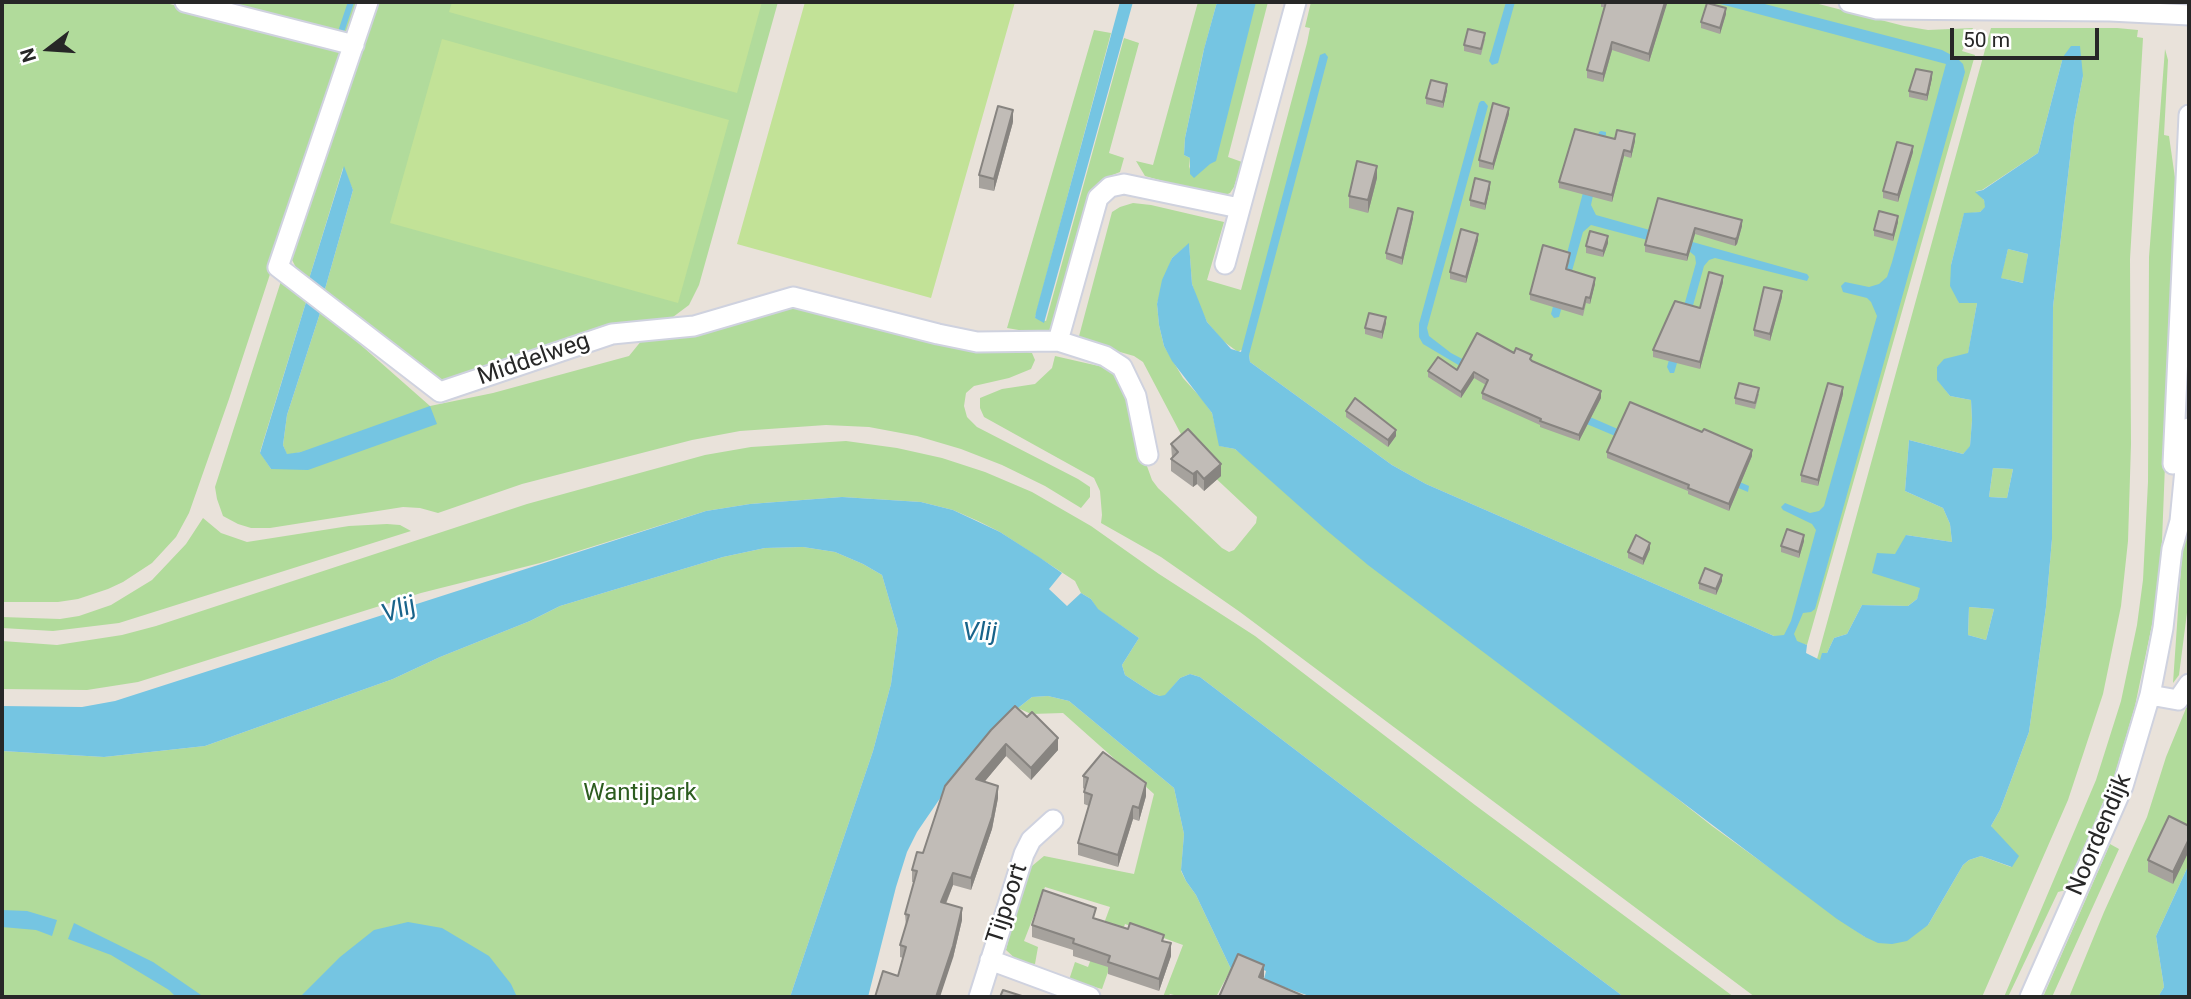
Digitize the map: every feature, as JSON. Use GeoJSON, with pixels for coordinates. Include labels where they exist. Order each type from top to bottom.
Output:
{"type":"FeatureCollection","features":[{"type":"Feature","properties":{"kind":"street"},"geometry":{"type":"LineString","coordinates":[[185,2],[354,46]]}},
{"type":"Feature","properties":{"kind":"street","name":"Middelweg"},"geometry":{"type":"LineString","coordinates":[[368,2],[278,267],[440,392],[612,334],[694,326],[793,297],[977,342],[1058,341]]}},
{"type":"Feature","properties":{"kind":"street"},"geometry":{"type":"LineString","coordinates":[[1225,264],[1296,2]]}},
{"type":"Feature","properties":{"kind":"street"},"geometry":{"type":"LineString","coordinates":[[1849,2],[1877,9],[1939,6],[2189,15]]}},
{"type":"Feature","properties":{"kind":"street"},"geometry":{"type":"LineString","coordinates":[[2172,549],[2169,519],[2177,406],[2189,115]]}},
{"type":"Feature","properties":{"kind":"street"},"geometry":{"type":"LineString","coordinates":[[1148,455],[1136,396],[1122,368],[1105,356],[1058,341],[1098,198],[1111,187],[1124,184],[1239,208]]}},
{"type":"Feature","properties":{"kind":"street"},"geometry":{"type":"LineString","coordinates":[[2172,549],[2180,521],[2189,428]]}},
{"type":"Feature","properties":{"kind":"street","name":"Noordendijk"},"geometry":{"type":"LineString","coordinates":[[2030,997],[2123,786],[2150,695],[2163,628],[2172,549]]}},
{"type":"Feature","properties":{"kind":"street"},"geometry":{"type":"LineString","coordinates":[[2150,695],[2184,692]]}},
{"type":"Feature","properties":{"kind":"street","name":"Tijpoort"},"geometry":{"type":"LineString","coordinates":[[979,997],[1024,854],[1031,839],[1053,820]]}},
{"type":"Feature","properties":{"kind":"street"},"geometry":{"type":"LineString","coordinates":[[990,960],[1090,997]]}},
{"type":"Feature","properties":{"kind":"green space"},"geometry":{"type":"Polygon","coordinates":[[[2,2],[162,2],[335,47],[342,55],[189,513],[176,537],[152,563],[108,589],[78,599],[58,602],[2,602],[2,2]]]}},
{"type":"Feature","properties":{"kind":"green space"},"geometry":{"type":"Polygon","coordinates":[[[210,2],[360,2],[352,26],[343,34],[210,2]]]}},
{"type":"Feature","properties":{"kind":"green space"},"geometry":{"type":"Polygon","coordinates":[[[373,2],[778,2],[699,285],[689,305],[673,317],[620,327],[427,392],[328,299],[325,289],[353,190],[343,168],[309,279],[300,275],[292,260],[292,240],[333,123],[342,110],[358,64],[359,44],[373,2]]]}},
{"type":"Feature","properties":{"kind":"green space"},"geometry":{"type":"Polygon","coordinates":[[[452,2],[762,2],[737,93],[449,12],[452,2]]]}},
{"type":"Feature","properties":{"kind":"green space"},"geometry":{"type":"Polygon","coordinates":[[[805,2],[1015,2],[931,298],[737,244],[805,2]]]}},
{"type":"Feature","properties":{"kind":"green space"},"geometry":{"type":"Polygon","coordinates":[[[1198,2],[1217,2],[1185,138],[1184,155],[1190,158],[1189,169],[1256,2],[1268,2],[1228,157],[1242,162],[1234,187],[1230,193],[1223,196],[1145,176],[1136,161],[1153,165],[1198,2]]]}},
{"type":"Feature","properties":{"kind":"green space"},"geometry":{"type":"Polygon","coordinates":[[[1311,2],[1811,2],[1928,30],[1973,28],[1962,51],[1975,55],[1807,645],[1774,636],[1426,484],[1392,465],[1250,362],[1249,355],[1241,350],[1238,352],[1223,341],[1207,322],[1198,303],[1192,284],[1189,244],[1172,258],[1157,304],[1164,346],[1183,378],[1212,413],[1220,446],[1235,449],[1712,826],[1865,937],[1928,925],[1963,865],[1969,860],[1981,856],[2011,867],[1991,826],[2000,810],[2029,732],[2046,607],[2052,539],[2053,307],[2074,123],[2083,76],[2063,57],[2038,153],[1982,190],[1976,191],[1986,207],[1980,212],[1964,214],[1951,265],[1959,303],[1977,303],[1968,354],[1937,367],[1937,379],[1950,396],[1971,400],[1970,447],[1963,454],[1909,440],[1905,491],[1943,508],[1950,524],[1952,542],[1906,535],[1921,589],[1917,599],[1908,606],[1862,605],[1847,634],[1834,638],[1821,661],[1817,659],[1991,28],[2138,30],[2137,37],[2143,38],[2130,259],[2131,444],[2128,541],[2121,606],[2103,694],[2068,800],[1982,997],[1755,997],[1240,612],[1161,557],[1101,523],[1100,491],[1094,478],[984,417],[980,398],[1002,389],[1035,384],[1052,368],[1055,356],[1103,367],[1120,376],[1144,458],[1158,488],[1229,552],[1234,550],[1256,523],[1257,517],[1193,457],[1143,362],[1134,356],[1078,340],[1112,212],[1133,203],[1224,222],[1207,280],[1241,290],[1307,43],[1310,28],[1305,27],[1311,2]]]}},
{"type":"Feature","properties":{"kind":"green space"},"geometry":{"type":"Polygon","coordinates":[[[1094,30],[1111,33],[1035,318],[1046,321],[1124,38],[1139,43],[1109,153],[1124,158],[1120,172],[1105,178],[1091,197],[1055,325],[1050,332],[1042,334],[1007,328],[1094,30]]]}},
{"type":"Feature","properties":{"kind":"green space"},"geometry":{"type":"Polygon","coordinates":[[[442,39],[729,120],[678,303],[390,223],[442,39]]]}},
{"type":"Feature","properties":{"kind":"green space"},"geometry":{"type":"Polygon","coordinates":[[[2165,49],[2168,60],[2164,135],[2169,136],[2176,185],[2162,541],[2154,615],[2135,706],[2115,774],[2066,890],[2058,892],[2008,997],[2004,997],[2096,780],[2121,701],[2137,625],[2143,580],[2148,482],[2149,257],[2165,49]]]}},
{"type":"Feature","properties":{"kind":"green space"},"geometry":{"type":"Polygon","coordinates":[[[2008,249],[2028,254],[2024,283],[2000,278],[2008,249]]]}},
{"type":"Feature","properties":{"kind":"green space"},"geometry":{"type":"Polygon","coordinates":[[[282,278],[307,299],[260,452],[271,469],[301,452],[287,455],[283,445],[287,415],[321,310],[430,406],[493,393],[629,356],[642,340],[780,309],[803,309],[1032,353],[1035,360],[1031,369],[1009,378],[974,386],[966,393],[964,406],[967,417],[977,427],[1078,479],[1090,487],[1090,497],[1081,508],[1045,486],[1002,465],[917,436],[869,427],[826,425],[740,431],[692,440],[522,484],[438,513],[403,507],[270,528],[251,528],[223,516],[215,487],[282,278]]]}},
{"type":"Feature","properties":{"kind":"green space"},"geometry":{"type":"Polygon","coordinates":[[[846,441],[942,458],[985,472],[1032,492],[1091,526],[1255,636],[1475,805],[1734,997],[1624,997],[1200,677],[1190,674],[1180,678],[1165,696],[1160,696],[1125,675],[1122,665],[1139,638],[1097,609],[1091,599],[1081,593],[1075,581],[1000,532],[953,510],[921,502],[842,497],[750,504],[706,511],[540,563],[421,593],[138,682],[87,690],[2,689],[2,641],[57,645],[122,635],[527,504],[705,455],[751,447],[846,441]]]}},
{"type":"Feature","properties":{"kind":"green space"},"geometry":{"type":"Polygon","coordinates":[[[1993,468],[2013,469],[2007,498],[1989,497],[1993,468]]]}},
{"type":"Feature","properties":{"kind":"green space"},"geometry":{"type":"Polygon","coordinates":[[[2189,489],[2189,597],[2179,675],[2173,683],[2181,567],[2189,489]]]}},
{"type":"Feature","properties":{"kind":"green space"},"geometry":{"type":"Polygon","coordinates":[[[203,518],[221,533],[247,542],[349,526],[400,525],[411,531],[119,623],[53,631],[2,628],[2,617],[60,619],[79,616],[111,605],[152,580],[186,544],[203,518]]]}},
{"type":"Feature","properties":{"kind":"green space","name":"Wantijpark"},"geometry":{"type":"Polygon","coordinates":[[[803,547],[835,552],[882,575],[898,630],[891,684],[873,751],[790,997],[2,997],[2,751],[104,757],[205,746],[393,679],[560,606],[723,557],[765,548],[803,547]]]}},
{"type":"Feature","properties":{"kind":"green space"},"geometry":{"type":"Polygon","coordinates":[[[1969,607],[1994,609],[1986,640],[1968,635],[1969,607]]]}},
{"type":"Feature","properties":{"kind":"green space"},"geometry":{"type":"Polygon","coordinates":[[[1048,696],[1069,701],[1174,788],[1184,834],[1181,871],[1196,895],[1231,969],[1216,997],[1182,997],[1170,994],[1163,997],[1183,945],[1125,924],[1102,989],[1069,980],[1075,962],[1088,967],[1110,907],[1045,887],[1024,941],[1038,947],[1035,964],[1019,962],[1006,950],[1026,871],[1044,856],[1134,874],[1154,794],[1063,713],[1031,714],[1018,708],[1032,697],[1048,696]]]}},
{"type":"Feature","properties":{"kind":"green space"},"geometry":{"type":"Polygon","coordinates":[[[2189,701],[2189,864],[2156,936],[2164,987],[2158,997],[2069,997],[2147,817],[2166,757],[2189,701]]]}},
{"type":"Feature","properties":{"kind":"green space"},"geometry":{"type":"Polygon","coordinates":[[[2110,844],[2119,849],[2052,997],[2043,997],[2110,844]]]}},
{"type":"Feature","properties":{"kind":"water"},"geometry":{"type":"Polygon","coordinates":[[[1120,2],[1133,2],[1044,323],[1035,318],[1036,312],[1120,2]]]}},
{"type":"Feature","properties":{"kind":"water"},"geometry":{"type":"Polygon","coordinates":[[[1217,2],[1256,2],[1216,161],[1194,178],[1190,174],[1190,158],[1184,155],[1185,138],[1217,2]]]}},
{"type":"Feature","properties":{"kind":"water"},"geometry":{"type":"Polygon","coordinates":[[[1506,2],[1515,2],[1498,63],[1492,65],[1489,61],[1506,2]]]}},
{"type":"Feature","properties":{"kind":"water"},"geometry":{"type":"Polygon","coordinates":[[[1713,2],[1757,2],[1942,50],[1957,58],[1963,64],[1965,72],[1815,609],[1803,613],[1794,634],[1797,641],[1807,645],[1806,653],[1820,660],[1822,653],[1827,653],[1834,638],[1847,634],[1862,605],[1908,606],[1917,599],[1920,588],[1872,573],[1877,553],[1895,554],[1906,535],[1952,542],[1950,524],[1943,508],[1905,491],[1909,440],[1963,454],[1970,446],[1971,400],[1950,396],[1937,380],[1937,367],[1944,359],[1968,353],[1977,303],[1959,303],[1950,286],[1951,265],[1964,213],[1980,212],[1985,207],[1984,200],[1975,192],[1983,190],[2038,153],[2063,57],[2071,46],[2080,46],[2083,76],[2074,123],[2053,307],[2052,539],[2046,607],[2029,732],[2000,810],[1991,826],[2019,856],[2012,867],[1981,856],[1969,860],[1963,865],[1928,925],[1907,941],[1892,944],[1878,943],[1837,919],[1368,565],[1235,449],[1219,446],[1212,413],[1172,361],[1164,346],[1157,304],[1162,280],[1172,258],[1189,243],[1192,284],[1207,322],[1231,349],[1241,352],[1320,55],[1325,53],[1328,57],[1249,355],[1250,362],[1392,465],[1426,484],[1774,636],[1784,635],[1791,621],[1816,530],[1812,524],[1781,507],[1785,503],[1810,513],[1819,511],[1824,506],[1877,316],[1867,298],[1843,292],[1841,286],[1845,282],[1869,287],[1879,284],[1887,277],[1946,64],[1713,2]],[[2008,249],[2001,278],[2023,283],[2028,254],[2008,249]],[[1993,468],[1989,497],[2007,498],[2013,469],[1993,468]],[[1969,607],[1968,635],[1986,640],[1994,609],[1969,607]]]}},
{"type":"Feature","properties":{"kind":"water"},"geometry":{"type":"Polygon","coordinates":[[[1481,101],[1488,106],[1427,328],[1429,336],[1451,353],[1491,374],[1749,486],[1748,492],[1487,382],[1423,344],[1419,337],[1419,324],[1481,101]]]}},
{"type":"Feature","properties":{"kind":"water"},"geometry":{"type":"Polygon","coordinates":[[[1601,131],[1606,134],[1591,205],[1596,215],[1807,274],[1807,281],[1715,258],[1709,260],[1704,266],[1674,373],[1670,373],[1667,367],[1696,263],[1695,256],[1689,251],[1591,225],[1583,232],[1559,317],[1554,318],[1551,314],[1601,131]]]}},
{"type":"Feature","properties":{"kind":"water"},"geometry":{"type":"Polygon","coordinates":[[[344,166],[353,190],[325,289],[309,279],[344,166]]]}},
{"type":"Feature","properties":{"kind":"water"},"geometry":{"type":"Polygon","coordinates":[[[307,299],[321,310],[287,415],[283,445],[287,454],[301,452],[430,406],[437,424],[308,470],[271,469],[260,453],[307,299]]]}},
{"type":"Feature","properties":{"kind":"water","name":"Vlij"},"geometry":{"type":"Polygon","coordinates":[[[842,497],[921,502],[953,510],[1000,532],[1062,573],[1049,589],[1067,606],[1081,593],[1091,599],[1098,609],[1139,638],[1122,665],[1125,675],[1160,696],[1165,695],[1180,678],[1190,674],[1200,677],[1624,997],[1312,997],[1284,987],[1277,993],[1262,987],[1266,971],[1236,958],[1231,969],[1196,895],[1181,870],[1184,834],[1174,788],[1069,701],[1048,696],[1032,697],[1018,708],[943,794],[917,832],[907,852],[896,887],[868,997],[790,997],[873,751],[891,684],[898,630],[882,575],[835,552],[803,547],[765,548],[723,557],[560,606],[393,679],[205,746],[104,757],[2,751],[2,706],[82,707],[115,701],[706,511],[750,504],[842,497]]]}},
{"type":"Feature","properties":{"kind":"water"},"geometry":{"type":"Polygon","coordinates":[[[2189,864],[2189,997],[2158,997],[2164,987],[2156,936],[2189,864]]]}},
{"type":"Feature","properties":{"kind":"water"},"geometry":{"type":"Polygon","coordinates":[[[2,910],[27,911],[57,920],[52,936],[36,930],[2,927],[2,910]]]}},
{"type":"Feature","properties":{"kind":"water"},"geometry":{"type":"Polygon","coordinates":[[[408,922],[442,928],[489,956],[511,984],[517,997],[300,997],[340,957],[374,930],[408,922]]]}},
{"type":"Feature","properties":{"kind":"water"},"geometry":{"type":"Polygon","coordinates":[[[74,923],[153,962],[204,997],[176,997],[111,955],[68,939],[74,923]]]}},
{"type":"Feature","properties":{"kind":"building"},"geometry":{"type":"Polygon","coordinates":[[[1606,2],[1665,2],[1649,54],[1612,42],[1603,74],[1587,70],[1606,2]]]}},
{"type":"Feature","properties":{"kind":"building"},"geometry":{"type":"Polygon","coordinates":[[[1707,3],[1726,8],[1720,28],[1701,22],[1707,3]]]}},
{"type":"Feature","properties":{"kind":"building"},"geometry":{"type":"Polygon","coordinates":[[[1468,29],[1485,33],[1481,49],[1464,45],[1468,29]]]}},
{"type":"Feature","properties":{"kind":"building"},"geometry":{"type":"Polygon","coordinates":[[[1916,69],[1932,72],[1927,95],[1909,91],[1916,69]]]}},
{"type":"Feature","properties":{"kind":"building"},"geometry":{"type":"Polygon","coordinates":[[[1431,80],[1447,84],[1443,102],[1426,98],[1431,80]]]}},
{"type":"Feature","properties":{"kind":"building"},"geometry":{"type":"Polygon","coordinates":[[[1493,103],[1509,108],[1493,164],[1479,160],[1493,103]]]}},
{"type":"Feature","properties":{"kind":"building"},"geometry":{"type":"Polygon","coordinates":[[[998,106],[1013,110],[994,179],[979,175],[998,106]]]}},
{"type":"Feature","properties":{"kind":"building"},"geometry":{"type":"Polygon","coordinates":[[[1575,129],[1615,139],[1617,130],[1635,134],[1631,152],[1624,150],[1612,195],[1559,182],[1575,129]]]}},
{"type":"Feature","properties":{"kind":"building"},"geometry":{"type":"Polygon","coordinates":[[[1897,142],[1913,146],[1898,195],[1883,191],[1897,142]]]}},
{"type":"Feature","properties":{"kind":"building"},"geometry":{"type":"Polygon","coordinates":[[[1357,161],[1377,166],[1368,200],[1349,196],[1357,161]]]}},
{"type":"Feature","properties":{"kind":"building"},"geometry":{"type":"Polygon","coordinates":[[[1475,178],[1490,182],[1485,204],[1470,200],[1475,178]]]}},
{"type":"Feature","properties":{"kind":"building"},"geometry":{"type":"Polygon","coordinates":[[[1658,198],[1742,220],[1737,238],[1695,228],[1687,255],[1645,245],[1658,198]]]}},
{"type":"Feature","properties":{"kind":"building"},"geometry":{"type":"Polygon","coordinates":[[[1398,208],[1413,212],[1402,258],[1386,253],[1398,208]]]}},
{"type":"Feature","properties":{"kind":"building"},"geometry":{"type":"Polygon","coordinates":[[[1879,211],[1898,216],[1893,235],[1874,230],[1879,211]]]}},
{"type":"Feature","properties":{"kind":"building"},"geometry":{"type":"Polygon","coordinates":[[[1461,229],[1478,234],[1466,277],[1450,272],[1461,229]]]}},
{"type":"Feature","properties":{"kind":"building"},"geometry":{"type":"Polygon","coordinates":[[[1590,231],[1608,236],[1603,251],[1586,246],[1590,231]]]}},
{"type":"Feature","properties":{"kind":"building"},"geometry":{"type":"Polygon","coordinates":[[[1543,245],[1570,253],[1566,269],[1595,278],[1590,298],[1586,297],[1583,309],[1530,294],[1543,245]]]}},
{"type":"Feature","properties":{"kind":"building"},"geometry":{"type":"Polygon","coordinates":[[[1709,272],[1723,276],[1700,362],[1653,350],[1675,301],[1700,308],[1709,272]]]}},
{"type":"Feature","properties":{"kind":"building"},"geometry":{"type":"Polygon","coordinates":[[[1764,287],[1782,291],[1770,334],[1754,330],[1764,287]]]}},
{"type":"Feature","properties":{"kind":"building"},"geometry":{"type":"Polygon","coordinates":[[[1369,313],[1386,317],[1382,332],[1365,328],[1369,313]]]}},
{"type":"Feature","properties":{"kind":"building"},"geometry":{"type":"Polygon","coordinates":[[[1477,333],[1514,353],[1516,348],[1532,355],[1532,361],[1601,391],[1579,435],[1540,421],[1541,419],[1482,393],[1488,380],[1474,372],[1461,392],[1428,371],[1438,357],[1457,370],[1477,333]]]}},
{"type":"Feature","properties":{"kind":"building"},"geometry":{"type":"Polygon","coordinates":[[[1739,383],[1759,388],[1755,403],[1735,398],[1739,383]]]}},
{"type":"Feature","properties":{"kind":"building"},"geometry":{"type":"Polygon","coordinates":[[[1828,383],[1843,387],[1818,480],[1801,475],[1828,383]]]}},
{"type":"Feature","properties":{"kind":"building"},"geometry":{"type":"Polygon","coordinates":[[[1355,398],[1396,430],[1388,440],[1346,411],[1355,398]]]}},
{"type":"Feature","properties":{"kind":"building"},"geometry":{"type":"Polygon","coordinates":[[[1630,402],[1752,450],[1729,504],[1607,452],[1630,402]]]}},
{"type":"Feature","properties":{"kind":"building"},"geometry":{"type":"Polygon","coordinates":[[[1188,429],[1221,464],[1204,479],[1197,471],[1193,474],[1171,459],[1178,452],[1171,444],[1188,429]]]}},
{"type":"Feature","properties":{"kind":"building"},"geometry":{"type":"Polygon","coordinates":[[[1787,529],[1804,535],[1799,552],[1781,546],[1787,529]]]}},
{"type":"Feature","properties":{"kind":"building"},"geometry":{"type":"Polygon","coordinates":[[[1636,535],[1650,543],[1643,559],[1628,552],[1636,535]]]}},
{"type":"Feature","properties":{"kind":"building"},"geometry":{"type":"Polygon","coordinates":[[[1705,568],[1722,575],[1716,589],[1699,583],[1705,568]]]}},
{"type":"Feature","properties":{"kind":"building"},"geometry":{"type":"Polygon","coordinates":[[[1015,706],[1027,717],[1032,712],[1058,738],[1031,768],[1006,744],[976,779],[998,786],[992,817],[971,878],[953,873],[941,902],[962,908],[936,997],[875,997],[883,971],[898,976],[906,947],[900,945],[909,915],[905,914],[917,871],[912,870],[917,852],[923,853],[945,786],[991,730],[1015,706]]]}},
{"type":"Feature","properties":{"kind":"building"},"geometry":{"type":"Polygon","coordinates":[[[1103,752],[1146,783],[1139,808],[1133,806],[1118,855],[1078,843],[1092,795],[1084,792],[1088,778],[1083,776],[1103,752]]]}},
{"type":"Feature","properties":{"kind":"building"},"geometry":{"type":"Polygon","coordinates":[[[2169,816],[2189,826],[2189,839],[2173,872],[2148,860],[2169,816]]]}},
{"type":"Feature","properties":{"kind":"building"},"geometry":{"type":"Polygon","coordinates":[[[1043,890],[1096,908],[1093,918],[1128,929],[1130,923],[1164,935],[1162,941],[1171,943],[1159,979],[1108,962],[1110,956],[1073,943],[1074,939],[1032,925],[1043,890]]]}},
{"type":"Feature","properties":{"kind":"building"},"geometry":{"type":"Polygon","coordinates":[[[1238,954],[1264,965],[1259,977],[1306,997],[1219,997],[1238,954]]]}},
{"type":"Feature","properties":{"kind":"building"},"geometry":{"type":"Polygon","coordinates":[[[1003,990],[1025,997],[1000,997],[1003,990]]]}},
{"type":"Feature","properties":{"kind":"waterway"},"geometry":{"type":"LineString","coordinates":[[342,29],[351,2]]}}]}
